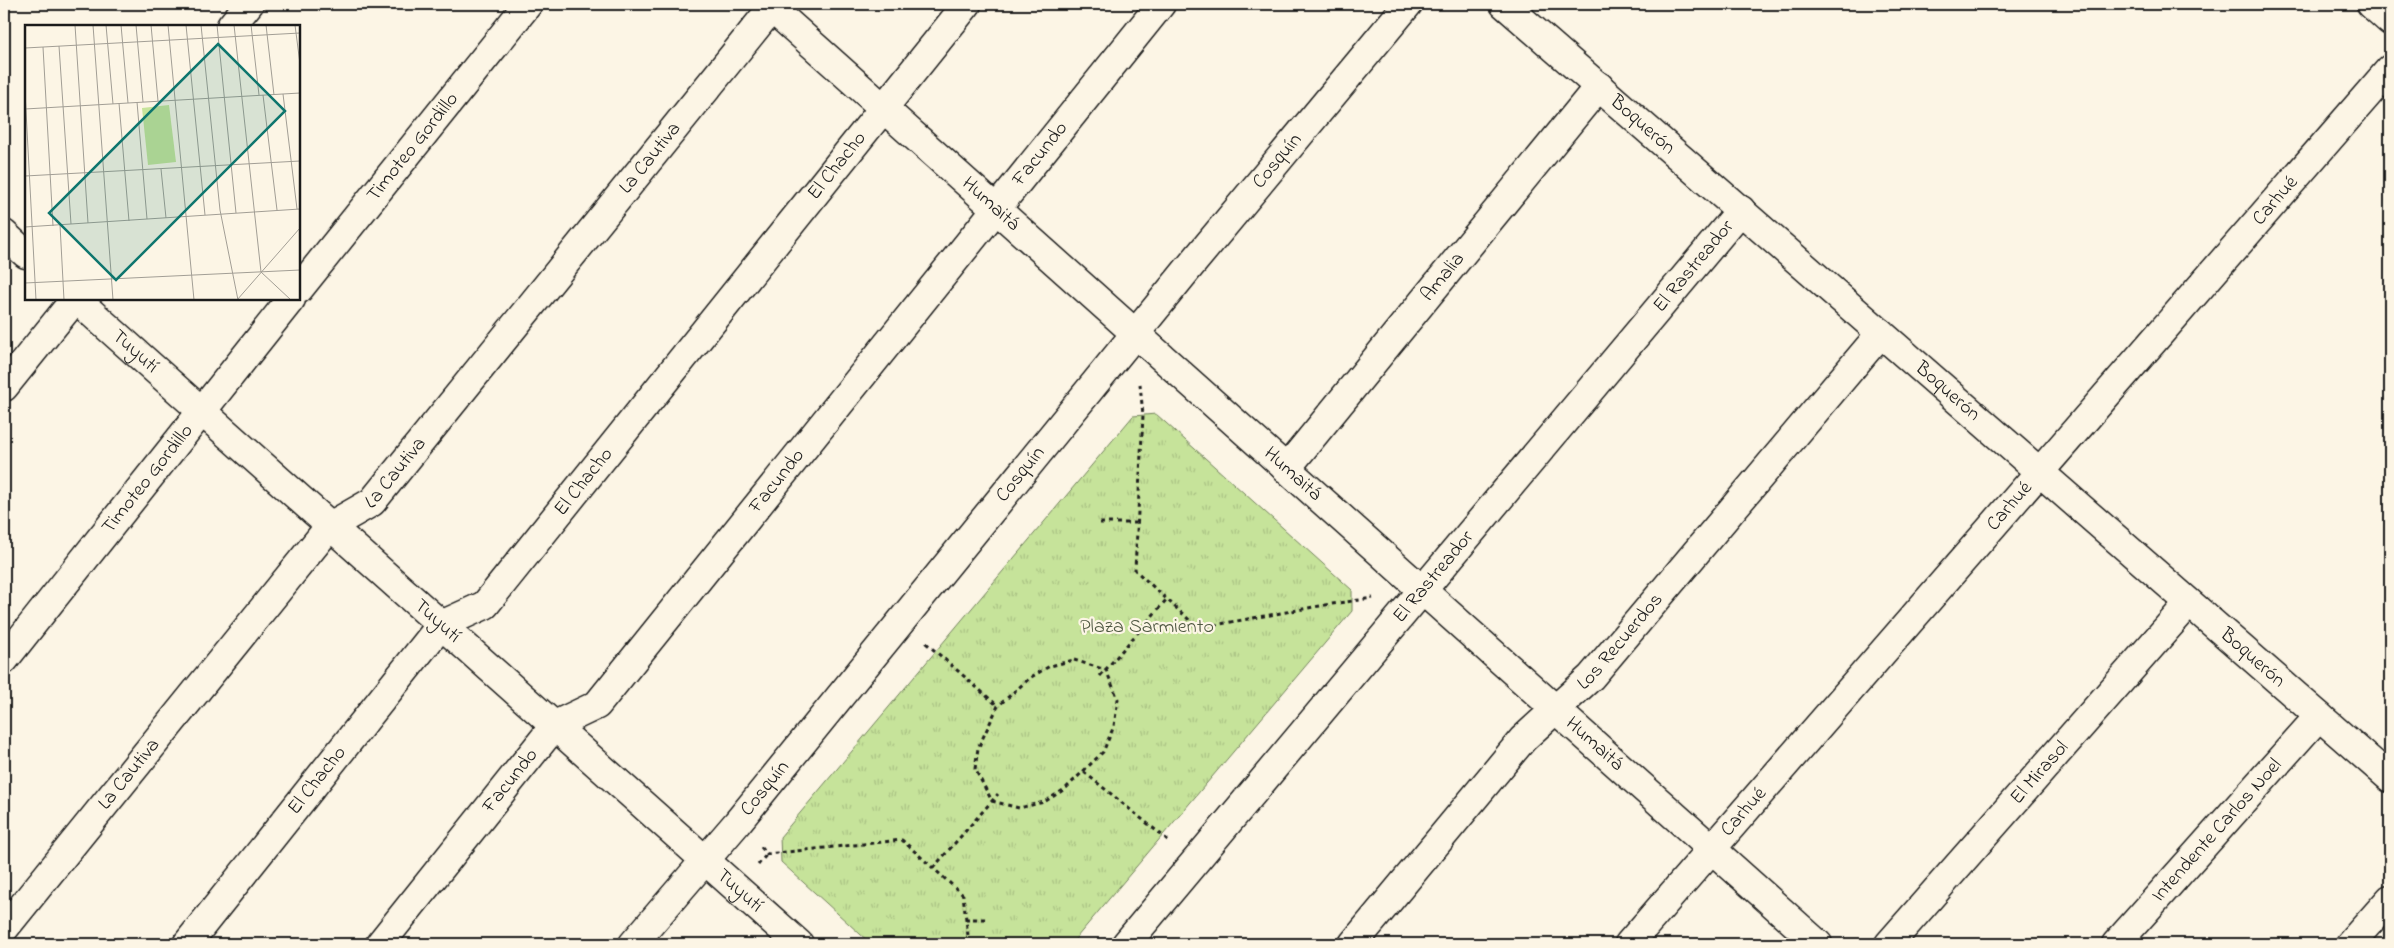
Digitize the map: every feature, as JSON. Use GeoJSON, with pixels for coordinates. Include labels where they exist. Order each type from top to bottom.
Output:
{"type":"FeatureCollection","features":[{"type":"Feature","properties":{"kind":"street"},"geometry":{"type":"LineString","coordinates":[[232,25],[249,4]]}},
{"type":"Feature","properties":{"kind":"street","name":"Timoteo Gordillo"},"geometry":{"type":"LineString","coordinates":[[300,288],[528,4]]}},
{"type":"Feature","properties":{"kind":"street","name":"El Chacho"},"geometry":{"type":"LineString","coordinates":[[187,944],[441,625],[486,605],[967,4]]}},
{"type":"Feature","properties":{"kind":"street","name":"Facundo"},"geometry":{"type":"LineString","coordinates":[[380,944],[555,725],[597,705],[1161,4]]}},
{"type":"Feature","properties":{"kind":"street","name":"Cosquín"},"geometry":{"type":"LineString","coordinates":[[633,944],[704,858],[737,823],[1408,4]]}},
{"type":"Feature","properties":{"kind":"street","name":"Boquerón"},"geometry":{"type":"LineString","coordinates":[[1504,4],[2390,778]]}},
{"type":"Feature","properties":{"kind":"street"},"geometry":{"type":"LineString","coordinates":[[2371,4],[2390,21]]}},
{"type":"Feature","properties":{"kind":"street","name":"Humaitá"},"geometry":{"type":"LineString","coordinates":[[771,5],[883,109],[1710,850],[1818,944]]}},
{"type":"Feature","properties":{"kind":"street","name":"La Cautiva"},"geometry":{"type":"LineString","coordinates":[[4,929],[330,526],[372,502],[771,5]]}},
{"type":"Feature","properties":{"kind":"street","name":"Carhué"},"geometry":{"type":"LineString","coordinates":[[1629,944],[2390,68]]}},
{"type":"Feature","properties":{"kind":"street","name":"Amalia"},"geometry":{"type":"LineString","coordinates":[[1286,469],[1599,86]]}},
{"type":"Feature","properties":{"kind":"street","name":"El Rastreador"},"geometry":{"type":"LineString","coordinates":[[1126,944],[1741,210]]}},
{"type":"Feature","properties":{"kind":"street"},"geometry":{"type":"LineString","coordinates":[[4,234],[25,253]]}},
{"type":"Feature","properties":{"kind":"street"},"geometry":{"type":"LineString","coordinates":[[4,387],[74,300]]}},
{"type":"Feature","properties":{"kind":"street","name":"Tuyutí"},"geometry":{"type":"LineString","coordinates":[[76,300],[799,944]]}},
{"type":"Feature","properties":{"kind":"street","name":"Timoteo Gordillo"},"geometry":{"type":"LineString","coordinates":[[4,660],[290,300]]}},
{"type":"Feature","properties":{"kind":"street","name":"Los Recuerdos"},"geometry":{"type":"LineString","coordinates":[[1353,944],[1523,739],[1592,677],[1881,333]]}},
{"type":"Feature","properties":{"kind":"street","name":"El Mirasol"},"geometry":{"type":"LineString","coordinates":[[1890,944],[2189,602]]}},
{"type":"Feature","properties":{"kind":"street","name":"Intendente Carlos Noel"},"geometry":{"type":"LineString","coordinates":[[2116,944],[2319,716]]}},
{"type":"Feature","properties":{"kind":"street"},"geometry":{"type":"LineString","coordinates":[[2350,944],[2390,899]]}},
{"type":"Feature","properties":{"kind":"path"},"geometry":{"type":"LineString","coordinates":[[1136,334],[1143,415],[1135,570],[1198,628],[1352,601]]}},
{"type":"Feature","properties":{"kind":"path"},"geometry":{"type":"LineString","coordinates":[[1100,523],[1137,524]]}},
{"type":"Feature","properties":{"kind":"path"},"geometry":{"type":"LineString","coordinates":[[1100,676],[1167,599]]}},
{"type":"Feature","properties":{"kind":"path"},"geometry":{"type":"LineString","coordinates":[[936,651],[998,706]]}},
{"type":"Feature","properties":{"kind":"path"},"geometry":{"type":"LineString","coordinates":[[1074,660],[1106,670],[1118,699],[1114,726],[1103,752],[1065,789],[1044,802],[1019,808],[992,801],[975,769],[978,748],[998,706],[1031,677],[1050,666],[1074,660]]}},
{"type":"Feature","properties":{"kind":"path"},"geometry":{"type":"LineString","coordinates":[[1084,772],[1162,835]]}},
{"type":"Feature","properties":{"kind":"path"},"geometry":{"type":"LineString","coordinates":[[933,868],[998,794]]}},
{"type":"Feature","properties":{"kind":"path"},"geometry":{"type":"LineString","coordinates":[[737,823],[767,854],[902,840],[963,895],[969,944]]}},
{"type":"Feature","properties":{"kind":"path"},"geometry":{"type":"LineString","coordinates":[[965,919],[988,919]]}},
{"type":"Feature","properties":{"kind":"green space","name":"Plaza Sarmiento"},"geometry":{"type":"Polygon","coordinates":[[[1156,414],[1352,590],[1352,611],[1071,944],[871,944],[781,862],[780,837],[1133,416],[1156,414]]]}}]}
